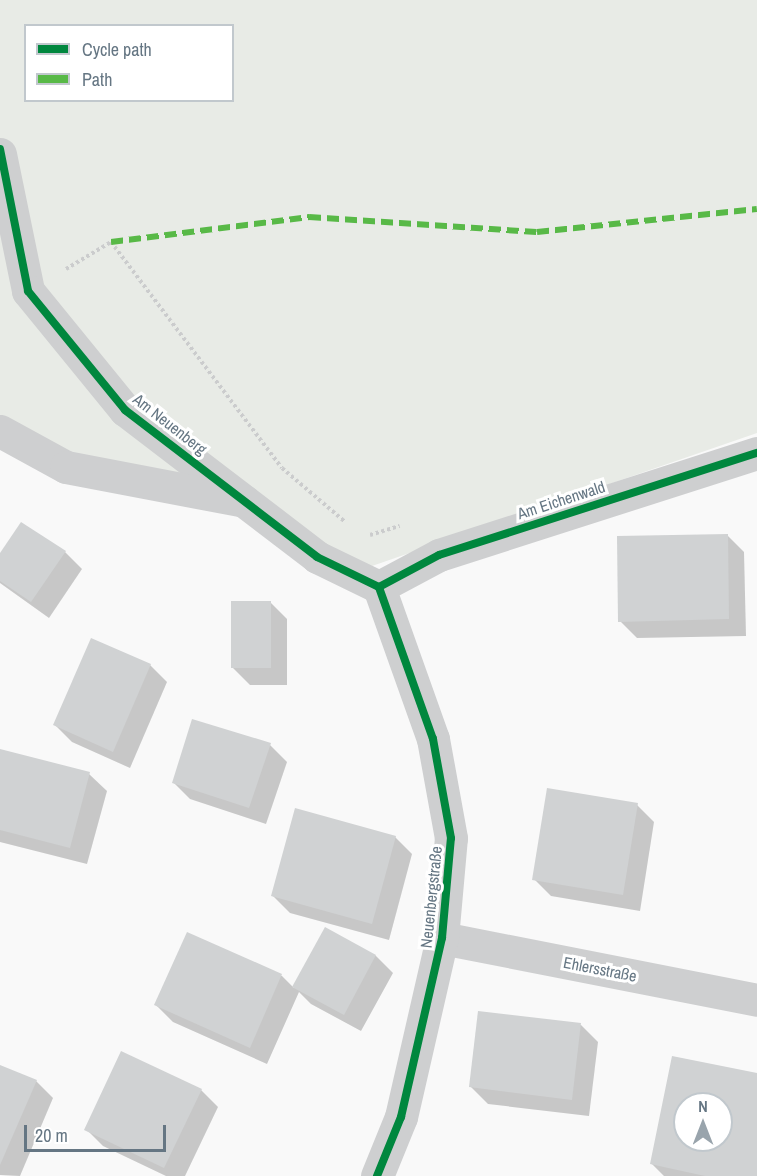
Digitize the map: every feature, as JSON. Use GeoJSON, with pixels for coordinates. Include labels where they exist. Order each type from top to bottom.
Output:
{"type":"FeatureCollection","features":[{"type":"Feature","properties":{"kind":"street","name":"Am Neuenberg"},"geometry":{"type":"LineString","coordinates":[[0,154],[28,291],[126,410],[251,503],[317,557],[379,587]]}},
{"type":"Feature","properties":{"kind":"street","name":"Am Neuenberg"},"geometry":{"type":"LineString","coordinates":[[0,431],[66,467],[251,503]]}},
{"type":"Feature","properties":{"kind":"street","name":"Am Eichenwald"},"geometry":{"type":"LineString","coordinates":[[379,587],[439,555],[757,453]]}},
{"type":"Feature","properties":{"kind":"street","name":"Neuenbergstraße"},"geometry":{"type":"LineString","coordinates":[[377,1176],[400,1117],[442,938],[451,838],[433,739],[379,587]]}},
{"type":"Feature","properties":{"kind":"street","name":"Ehlersstraße"},"geometry":{"type":"LineString","coordinates":[[442,938],[757,1000]]}},
{"type":"Feature","properties":{"kind":"path"},"geometry":{"type":"LineString","coordinates":[[28,291],[111,242],[282,468],[354,530]]}},
{"type":"Feature","properties":{"kind":"path"},"geometry":{"type":"LineString","coordinates":[[363,537],[408,523]]}},
{"type":"Feature","properties":{"kind":"shaded area"},"geometry":{"type":"Polygon","coordinates":[[[0,0],[757,0],[757,433],[372,566],[0,425],[0,0]]]}},
{"type":"Feature","properties":{"kind":"building"},"geometry":{"type":"Polygon","coordinates":[[[21,522],[66,551],[31,602],[0,581],[0,553],[21,522]]]}},
{"type":"Feature","properties":{"kind":"building"},"geometry":{"type":"Polygon","coordinates":[[[728,534],[729,619],[618,622],[617,536],[728,534]]]}},
{"type":"Feature","properties":{"kind":"building"},"geometry":{"type":"Polygon","coordinates":[[[231,601],[271,601],[271,668],[231,668],[231,601]]]}},
{"type":"Feature","properties":{"kind":"building"},"geometry":{"type":"Polygon","coordinates":[[[91,638],[151,664],[113,752],[53,725],[91,638]]]}},
{"type":"Feature","properties":{"kind":"building"},"geometry":{"type":"Polygon","coordinates":[[[192,719],[271,743],[249,808],[172,783],[192,719]]]}},
{"type":"Feature","properties":{"kind":"building"},"geometry":{"type":"Polygon","coordinates":[[[0,749],[90,772],[70,848],[0,830],[0,749]]]}},
{"type":"Feature","properties":{"kind":"building"},"geometry":{"type":"Polygon","coordinates":[[[547,788],[638,803],[623,895],[532,880],[547,788]]]}},
{"type":"Feature","properties":{"kind":"building"},"geometry":{"type":"Polygon","coordinates":[[[295,808],[396,836],[372,924],[271,896],[295,808]]]}},
{"type":"Feature","properties":{"kind":"building"},"geometry":{"type":"Polygon","coordinates":[[[325,927],[376,955],[344,1015],[292,987],[325,927]]]}},
{"type":"Feature","properties":{"kind":"building"},"geometry":{"type":"Polygon","coordinates":[[[187,932],[282,974],[250,1048],[154,1005],[187,932]]]}},
{"type":"Feature","properties":{"kind":"building"},"geometry":{"type":"Polygon","coordinates":[[[478,1011],[581,1023],[572,1100],[469,1087],[478,1011]]]}},
{"type":"Feature","properties":{"kind":"building"},"geometry":{"type":"Polygon","coordinates":[[[121,1051],[202,1089],[164,1168],[84,1130],[121,1051]]]}},
{"type":"Feature","properties":{"kind":"building"},"geometry":{"type":"Polygon","coordinates":[[[672,1056],[757,1073],[757,1176],[705,1176],[650,1164],[672,1056]]]}},
{"type":"Feature","properties":{"kind":"building"},"geometry":{"type":"Polygon","coordinates":[[[0,1065],[37,1080],[0,1165],[0,1065]]]}},
{"type":"Feature","properties":{"kind":"marked path"},"geometry":{"type":"LineString","coordinates":[[111,242],[309,217],[537,232],[757,209]]}},
{"type":"Feature","properties":{"kind":"cycle path"},"geometry":{"type":"LineString","coordinates":[[0,149],[28,291],[125,410],[317,557],[379,587]]}},
{"type":"Feature","properties":{"kind":"cycle path"},"geometry":{"type":"LineString","coordinates":[[379,587],[439,555],[757,453]]}},
{"type":"Feature","properties":{"kind":"cycle path"},"geometry":{"type":"LineString","coordinates":[[377,1176],[401,1117],[442,938],[451,838],[433,739],[379,587]]}}]}
